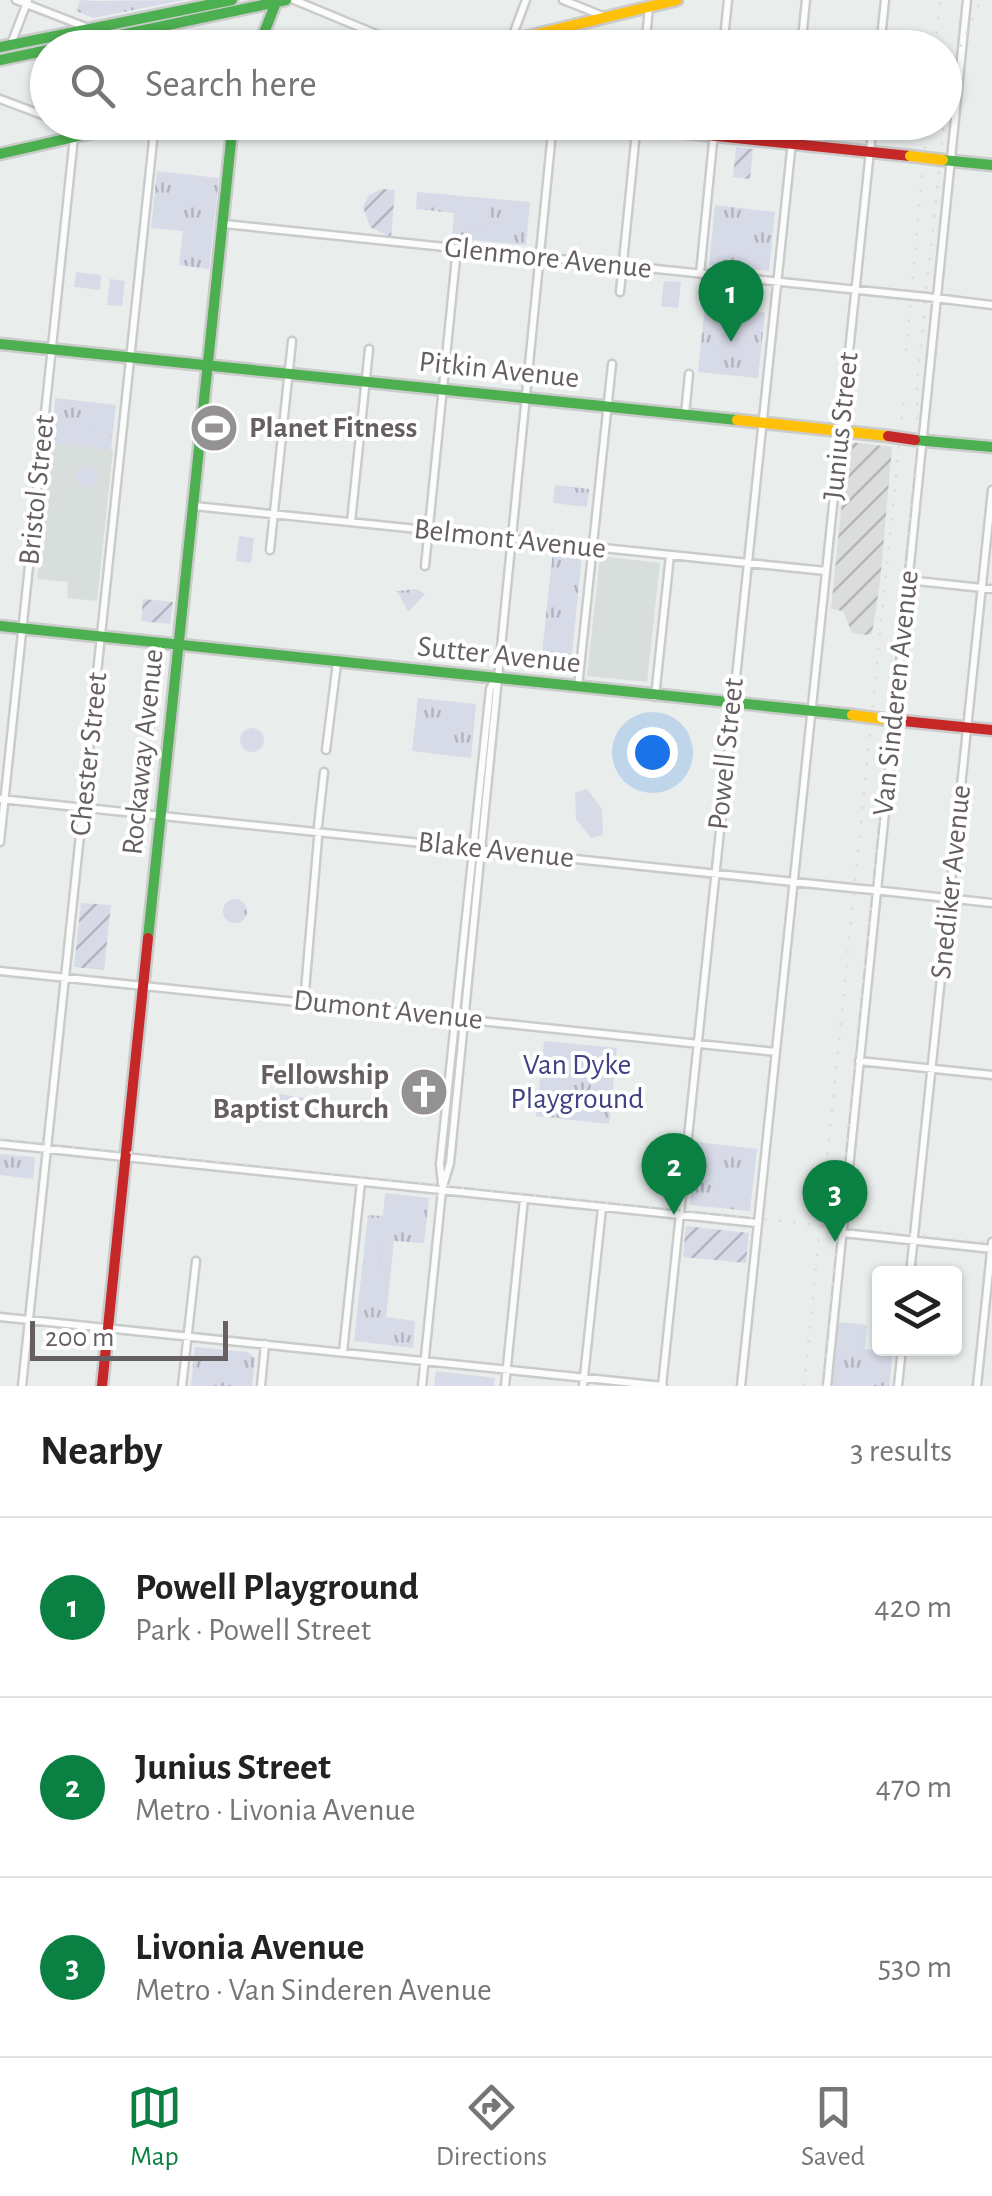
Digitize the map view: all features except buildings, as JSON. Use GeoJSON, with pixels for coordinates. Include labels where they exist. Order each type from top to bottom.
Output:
{"type":"FeatureCollection","features":[{"type":"Feature","properties":{"kind":"street"},"geometry":{"type":"LineString","coordinates":[[16,0],[96,30]]}},
{"type":"Feature","properties":{"kind":"street"},"geometry":{"type":"LineString","coordinates":[[85,30],[232,0]]}},
{"type":"Feature","properties":{"kind":"street"},"geometry":{"type":"LineString","coordinates":[[294,0],[366,30]]}},
{"type":"Feature","properties":{"kind":"street"},"geometry":{"type":"LineString","coordinates":[[515,30],[526,0]]}},
{"type":"Feature","properties":{"kind":"street"},"geometry":{"type":"LineString","coordinates":[[562,0],[604,16]]}},
{"type":"Feature","properties":{"kind":"street"},"geometry":{"type":"LineString","coordinates":[[551,30],[677,0]]}},
{"type":"Feature","properties":{"kind":"street"},"geometry":{"type":"LineString","coordinates":[[725,30],[728,0]]}},
{"type":"Feature","properties":{"kind":"street"},"geometry":{"type":"LineString","coordinates":[[804,30],[806,0]]}},
{"type":"Feature","properties":{"kind":"street"},"geometry":{"type":"LineString","coordinates":[[882,30],[885,0]]}},
{"type":"Feature","properties":{"kind":"street","name":"Van Sinderen Avenue"},"geometry":{"type":"LineString","coordinates":[[962,40],[967,0]]}},
{"type":"Feature","properties":{"kind":"street"},"geometry":{"type":"LineString","coordinates":[[144,30],[279,1]]}},
{"type":"Feature","properties":{"kind":"street"},"geometry":{"type":"LineString","coordinates":[[266,30],[279,1]]}},
{"type":"Feature","properties":{"kind":"street"},"geometry":{"type":"LineString","coordinates":[[4,56],[28,2]]}},
{"type":"Feature","properties":{"kind":"street"},"geometry":{"type":"LineString","coordinates":[[646,30],[649,7]]}},
{"type":"Feature","properties":{"kind":"street"},"geometry":{"type":"LineString","coordinates":[[4,56],[30,48]]}},
{"type":"Feature","properties":{"kind":"street"},"geometry":{"type":"LineString","coordinates":[[4,56],[30,52]]}},
{"type":"Feature","properties":{"kind":"street"},"geometry":{"type":"LineString","coordinates":[[0,99],[30,111]]}},
{"type":"Feature","properties":{"kind":"street"},"geometry":{"type":"LineString","coordinates":[[0,154],[61,140]]}},
{"type":"Feature","properties":{"kind":"street","name":"Bristol Street"},"geometry":{"type":"LineString","coordinates":[[0,842],[74,140]]}},
{"type":"Feature","properties":{"kind":"street","name":"Chester Street"},"geometry":{"type":"LineString","coordinates":[[22,1386],[153,140]]}},
{"type":"Feature","properties":{"kind":"street","name":"Rockaway Avenue"},"geometry":{"type":"LineString","coordinates":[[102,1386],[231,140]]}},
{"type":"Feature","properties":{"kind":"street"},"geometry":{"type":"LineString","coordinates":[[442,1190],[450,1163],[551,140]]}},
{"type":"Feature","properties":{"kind":"street"},"geometry":{"type":"LineString","coordinates":[[620,292],[634,140]]}},
{"type":"Feature","properties":{"kind":"street"},"geometry":{"type":"LineString","coordinates":[[700,274],[714,140]]}},
{"type":"Feature","properties":{"kind":"street"},"geometry":{"type":"LineString","coordinates":[[753,140],[992,166]]}},
{"type":"Feature","properties":{"kind":"street","name":"Powell Street"},"geometry":{"type":"LineString","coordinates":[[662,1386],[694,1043],[792,140]]}},
{"type":"Feature","properties":{"kind":"street","name":"Junius Street"},"geometry":{"type":"LineString","coordinates":[[740,1386],[871,140]]}},
{"type":"Feature","properties":{"kind":"street","name":"Van Sinderen Avenue"},"geometry":{"type":"LineString","coordinates":[[827,1386],[888,720],[908,580],[950,140]]}},
{"type":"Feature","properties":{"kind":"street","name":"Glenmore Avenue"},"geometry":{"type":"LineString","coordinates":[[224,224],[992,305]]}},
{"type":"Feature","properties":{"kind":"street"},"geometry":{"type":"LineString","coordinates":[[425,566],[457,248]]}},
{"type":"Feature","properties":{"kind":"street"},"geometry":{"type":"LineString","coordinates":[[270,550],[292,341]]}},
{"type":"Feature","properties":{"kind":"street","name":"Pitkin Avenue"},"geometry":{"type":"LineString","coordinates":[[0,344],[992,447]]}},
{"type":"Feature","properties":{"kind":"street"},"geometry":{"type":"LineString","coordinates":[[352,522],[369,349]]}},
{"type":"Feature","properties":{"kind":"street"},"geometry":{"type":"LineString","coordinates":[[578,688],[612,364]]}},
{"type":"Feature","properties":{"kind":"street"},"geometry":{"type":"LineString","coordinates":[[685,414],[689,374]]}},
{"type":"Feature","properties":{"kind":"street","name":"Snediker Avenue"},"geometry":{"type":"LineString","coordinates":[[911,1266],[992,490]]}},
{"type":"Feature","properties":{"kind":"street","name":"Belmont Avenue"},"geometry":{"type":"LineString","coordinates":[[194,506],[826,572]]}},
{"type":"Feature","properties":{"kind":"street"},"geometry":{"type":"LineString","coordinates":[[655,696],[670,555]]}},
{"type":"Feature","properties":{"kind":"street"},"geometry":{"type":"LineString","coordinates":[[908,580],[992,590]]}},
{"type":"Feature","properties":{"kind":"street","name":"Sutter Avenue"},"geometry":{"type":"LineString","coordinates":[[0,626],[992,730]]}},
{"type":"Feature","properties":{"kind":"street"},"geometry":{"type":"LineString","coordinates":[[326,750],[337,663]]}},
{"type":"Feature","properties":{"kind":"street"},"geometry":{"type":"LineString","coordinates":[[422,1386],[472,848],[490,689],[496,679]]}},
{"type":"Feature","properties":{"kind":"street"},"geometry":{"type":"LineString","coordinates":[[318,826],[324,772]]}},
{"type":"Feature","properties":{"kind":"street","name":"Blake Avenue"},"geometry":{"type":"LineString","coordinates":[[2,799],[992,902]]}},
{"type":"Feature","properties":{"kind":"street"},"geometry":{"type":"LineString","coordinates":[[305,990],[318,838]]}},
{"type":"Feature","properties":{"kind":"street","name":"Dumont Avenue"},"geometry":{"type":"LineString","coordinates":[[0,972],[776,1052]]}},
{"type":"Feature","properties":{"kind":"street"},"geometry":{"type":"LineString","coordinates":[[859,1061],[992,1075]]}},
{"type":"Feature","properties":{"kind":"street"},"geometry":{"type":"LineString","coordinates":[[0,1144],[757,1224]]}},
{"type":"Feature","properties":{"kind":"street"},"geometry":{"type":"LineString","coordinates":[[343,1352],[361,1182]]}},
{"type":"Feature","properties":{"kind":"street"},"geometry":{"type":"LineString","coordinates":[[504,1386],[524,1200]]}},
{"type":"Feature","properties":{"kind":"street"},"geometry":{"type":"LineString","coordinates":[[584,1382],[602,1208]]}},
{"type":"Feature","properties":{"kind":"street"},"geometry":{"type":"LineString","coordinates":[[843,1233],[992,1246],[976,1386]]}},
{"type":"Feature","properties":{"kind":"street"},"geometry":{"type":"LineString","coordinates":[[182,1386],[196,1262]]}},
{"type":"Feature","properties":{"kind":"street"},"geometry":{"type":"LineString","coordinates":[[0,1317],[506,1370],[584,1382],[662,1386]]}},
{"type":"Feature","properties":{"kind":"street"},"geometry":{"type":"LineString","coordinates":[[261,1386],[265,1344]]}},
{"type":"Feature","properties":{"kind":"street"},"geometry":{"type":"LineString","coordinates":[[898,1386],[901,1356]]}},
{"type":"Feature","properties":{"kind":"shaded area"},"geometry":{"type":"Polygon","coordinates":[[[53,442],[113,450],[97,601],[67,598],[68,582],[37,579],[53,442]]]}},
{"type":"Feature","properties":{"kind":"shaded area"},"geometry":{"type":"Polygon","coordinates":[[[848,442],[892,447],[880,583],[872,633],[868,635],[852,633],[843,611],[831,609],[848,442]]]}},
{"type":"Feature","properties":{"kind":"shaded area"},"geometry":{"type":"Polygon","coordinates":[[[600,556],[660,563],[647,682],[587,676],[600,556]]]}},
{"type":"Feature","properties":{"kind":"green space"},"geometry":{"type":"Polygon","coordinates":[[[80,0],[184,0],[93,18],[76,11],[80,0]]]}},
{"type":"Feature","properties":{"kind":"green space"},"geometry":{"type":"Polygon","coordinates":[[[736,147],[753,149],[750,179],[733,177],[736,147]]]}},
{"type":"Feature","properties":{"kind":"green space"},"geometry":{"type":"Polygon","coordinates":[[[157,171],[219,178],[209,269],[179,265],[183,231],[151,228],[157,171]]]}},
{"type":"Feature","properties":{"kind":"green space"},"geometry":{"type":"Polygon","coordinates":[[[382,189],[395,190],[391,237],[370,227],[363,207],[369,195],[382,189]]]}},
{"type":"Feature","properties":{"kind":"green space"},"geometry":{"type":"Polygon","coordinates":[[[417,192],[530,202],[526,245],[452,238],[454,213],[416,209],[417,192]]]}},
{"type":"Feature","properties":{"kind":"green space"},"geometry":{"type":"Polygon","coordinates":[[[465,197],[490,200],[487,228],[462,226],[465,197]]]}},
{"type":"Feature","properties":{"kind":"green space"},"geometry":{"type":"Polygon","coordinates":[[[715,205],[775,212],[769,271],[709,265],[715,205]]]}},
{"type":"Feature","properties":{"kind":"green space"},"geometry":{"type":"Polygon","coordinates":[[[76,272],[101,275],[100,290],[74,287],[76,272]]]}},
{"type":"Feature","properties":{"kind":"green space"},"geometry":{"type":"Polygon","coordinates":[[[110,279],[125,281],[122,306],[107,305],[110,279]]]}},
{"type":"Feature","properties":{"kind":"green space"},"geometry":{"type":"Polygon","coordinates":[[[664,281],[681,282],[678,308],[661,306],[664,281]]]}},
{"type":"Feature","properties":{"kind":"green space"},"geometry":{"type":"Polygon","coordinates":[[[705,306],[765,312],[758,378],[698,372],[705,306]]]}},
{"type":"Feature","properties":{"kind":"green space"},"geometry":{"type":"Polygon","coordinates":[[[708,307],[734,310],[732,329],[705,326],[708,307]]]}},
{"type":"Feature","properties":{"kind":"green space"},"geometry":{"type":"Polygon","coordinates":[[[55,398],[116,405],[111,450],[53,442],[55,398]]]}},
{"type":"Feature","properties":{"kind":"green space"},"geometry":{"type":"Polygon","coordinates":[[[79,419],[90,421],[89,435],[92,423],[112,425],[109,448],[76,446],[79,419]]]}},
{"type":"Feature","properties":{"kind":"green space"},"geometry":{"type":"Polygon","coordinates":[[[87,466],[95,469],[95,485],[87,488],[79,485],[76,477],[79,469],[87,466]]]}},
{"type":"Feature","properties":{"kind":"green space"},"geometry":{"type":"Polygon","coordinates":[[[555,485],[589,489],[587,507],[553,503],[555,485]]]}},
{"type":"Feature","properties":{"kind":"green space"},"geometry":{"type":"Polygon","coordinates":[[[239,536],[254,538],[251,563],[236,561],[239,536]]]}},
{"type":"Feature","properties":{"kind":"green space"},"geometry":{"type":"Polygon","coordinates":[[[553,551],[582,554],[570,674],[540,671],[553,551]]]}},
{"type":"Feature","properties":{"kind":"green space"},"geometry":{"type":"Polygon","coordinates":[[[416,589],[425,594],[408,612],[397,591],[416,589]]]}},
{"type":"Feature","properties":{"kind":"green space"},"geometry":{"type":"Polygon","coordinates":[[[143,599],[173,602],[170,624],[141,621],[143,599]]]}},
{"type":"Feature","properties":{"kind":"green space"},"geometry":{"type":"Polygon","coordinates":[[[418,698],[476,704],[471,758],[412,751],[418,698]]]}},
{"type":"Feature","properties":{"kind":"green space"},"geometry":{"type":"Polygon","coordinates":[[[252,728],[261,731],[261,749],[252,752],[243,749],[240,740],[243,731],[252,728]]]}},
{"type":"Feature","properties":{"kind":"green space"},"geometry":{"type":"Polygon","coordinates":[[[587,789],[602,809],[603,835],[591,838],[576,819],[575,793],[587,789]]]}},
{"type":"Feature","properties":{"kind":"green space"},"geometry":{"type":"Polygon","coordinates":[[[235,899],[247,911],[235,923],[223,911],[235,899]]]}},
{"type":"Feature","properties":{"kind":"green space"},"geometry":{"type":"Polygon","coordinates":[[[81,903],[111,905],[104,970],[74,967],[81,903]]]}},
{"type":"Feature","properties":{"kind":"green space","name":"Van Dyke Playground"},"geometry":{"type":"Polygon","coordinates":[[[544,1041],[617,1048],[609,1124],[536,1116],[544,1041]]]}},
{"type":"Feature","properties":{"kind":"green space"},"geometry":{"type":"Polygon","coordinates":[[[279,1094],[307,1098],[306,1114],[277,1110],[279,1094]]]}},
{"type":"Feature","properties":{"kind":"green space"},"geometry":{"type":"Polygon","coordinates":[[[697,1142],[757,1149],[750,1211],[690,1205],[697,1142]]]}},
{"type":"Feature","properties":{"kind":"green space"},"geometry":{"type":"Polygon","coordinates":[[[0,1154],[35,1157],[33,1179],[0,1175],[0,1154]]]}},
{"type":"Feature","properties":{"kind":"green space"},"geometry":{"type":"Polygon","coordinates":[[[385,1193],[429,1198],[424,1243],[394,1241],[386,1317],[415,1321],[413,1348],[354,1341],[368,1215],[383,1216],[385,1193]]]}},
{"type":"Feature","properties":{"kind":"green space"},"geometry":{"type":"Polygon","coordinates":[[[369,1219],[384,1220],[382,1246],[366,1245],[369,1219]]]}},
{"type":"Feature","properties":{"kind":"green space"},"geometry":{"type":"Polygon","coordinates":[[[686,1226],[749,1233],[746,1263],[683,1257],[686,1226]]]}},
{"type":"Feature","properties":{"kind":"green space"},"geometry":{"type":"Polygon","coordinates":[[[366,1248],[382,1249],[379,1275],[363,1274],[366,1248]]]}},
{"type":"Feature","properties":{"kind":"green space"},"geometry":{"type":"Polygon","coordinates":[[[838,1322],[867,1325],[865,1349],[872,1350],[872,1356],[893,1356],[889,1386],[831,1386],[838,1322]]]}},
{"type":"Feature","properties":{"kind":"green space"},"geometry":{"type":"Polygon","coordinates":[[[195,1347],[248,1352],[255,1358],[252,1386],[191,1386],[195,1347]]]}},
{"type":"Feature","properties":{"kind":"green space"},"geometry":{"type":"Polygon","coordinates":[[[436,1371],[495,1378],[494,1386],[434,1386],[436,1371]]]}},
{"type":"Feature","properties":{"kind":"railway"},"geometry":{"type":"LineString","coordinates":[[937,30],[940,0]]}},
{"type":"Feature","properties":{"kind":"railway"},"geometry":{"type":"LineString","coordinates":[[962,43],[981,0]]}},
{"type":"Feature","properties":{"kind":"railway"},"geometry":{"type":"LineString","coordinates":[[906,351],[925,140]]}},
{"type":"Feature","properties":{"kind":"railway"},"geometry":{"type":"LineString","coordinates":[[822,1386],[917,458],[917,381],[942,140]]}},
{"type":"Feature","properties":{"kind":"railway"},"geometry":{"type":"LineString","coordinates":[[804,1386],[904,396]]}},
{"type":"Feature","properties":{"kind":"railway"},"geometry":{"type":"LineString","coordinates":[[0,1139],[992,1243]]}},
{"type":"Feature","properties":{"kind":"traffic: fast"},"geometry":{"type":"LineString","coordinates":[[84,30],[232,0]]}},
{"type":"Feature","properties":{"kind":"traffic: fast"},"geometry":{"type":"LineString","coordinates":[[265,30],[277,0]]}},
{"type":"Feature","properties":{"kind":"traffic: fast"},"geometry":{"type":"LineString","coordinates":[[144,30],[286,0]]}},
{"type":"Feature","properties":{"kind":"traffic: fast"},"geometry":{"type":"LineString","coordinates":[[0,47],[30,41]]}},
{"type":"Feature","properties":{"kind":"traffic: fast"},"geometry":{"type":"LineString","coordinates":[[0,60],[30,54]]}},
{"type":"Feature","properties":{"kind":"traffic: fast"},"geometry":{"type":"LineString","coordinates":[[0,154],[61,140]]}},
{"type":"Feature","properties":{"kind":"traffic: fast"},"geometry":{"type":"LineString","coordinates":[[148,938],[231,140]]}},
{"type":"Feature","properties":{"kind":"traffic: fast"},"geometry":{"type":"LineString","coordinates":[[943,160],[992,165]]}},
{"type":"Feature","properties":{"kind":"traffic: fast"},"geometry":{"type":"LineString","coordinates":[[0,344],[737,420]]}},
{"type":"Feature","properties":{"kind":"traffic: fast"},"geometry":{"type":"LineString","coordinates":[[915,440],[992,447]]}},
{"type":"Feature","properties":{"kind":"traffic: fast"},"geometry":{"type":"LineString","coordinates":[[0,626],[852,715]]}},
{"type":"Feature","properties":{"kind":"traffic: slow"},"geometry":{"type":"LineString","coordinates":[[554,30],[677,0]]}},
{"type":"Feature","properties":{"kind":"traffic: slow"},"geometry":{"type":"LineString","coordinates":[[910,156],[943,160]]}},
{"type":"Feature","properties":{"kind":"traffic: slow"},"geometry":{"type":"LineString","coordinates":[[737,420],[888,436]]}},
{"type":"Feature","properties":{"kind":"traffic: slow"},"geometry":{"type":"LineString","coordinates":[[852,715],[883,719]]}},
{"type":"Feature","properties":{"kind":"traffic: jam"},"geometry":{"type":"LineString","coordinates":[[756,140],[910,156]]}},
{"type":"Feature","properties":{"kind":"traffic: jam"},"geometry":{"type":"LineString","coordinates":[[888,436],[915,440]]}},
{"type":"Feature","properties":{"kind":"traffic: jam"},"geometry":{"type":"LineString","coordinates":[[883,719],[992,730]]}},
{"type":"Feature","properties":{"kind":"traffic: jam"},"geometry":{"type":"LineString","coordinates":[[102,1386],[148,938]]}},
{"type":"Feature","properties":{"kind":"place","name":"Powell Playground"},"geometry":{"type":"Point","coordinates":[731,342]}},
{"type":"Feature","properties":{"kind":"place","name":"Planet Fitness"},"geometry":{"type":"Point","coordinates":[214,428]}},
{"type":"Feature","properties":{"kind":"place","name":"Fellowship Baptist Church"},"geometry":{"type":"Point","coordinates":[424,1092]}},
{"type":"Feature","properties":{"kind":"place","name":"Junius Street"},"geometry":{"type":"Point","coordinates":[674,1215]}},
{"type":"Feature","properties":{"kind":"place","name":"Livonia Avenue"},"geometry":{"type":"Point","coordinates":[835,1242]}}]}
